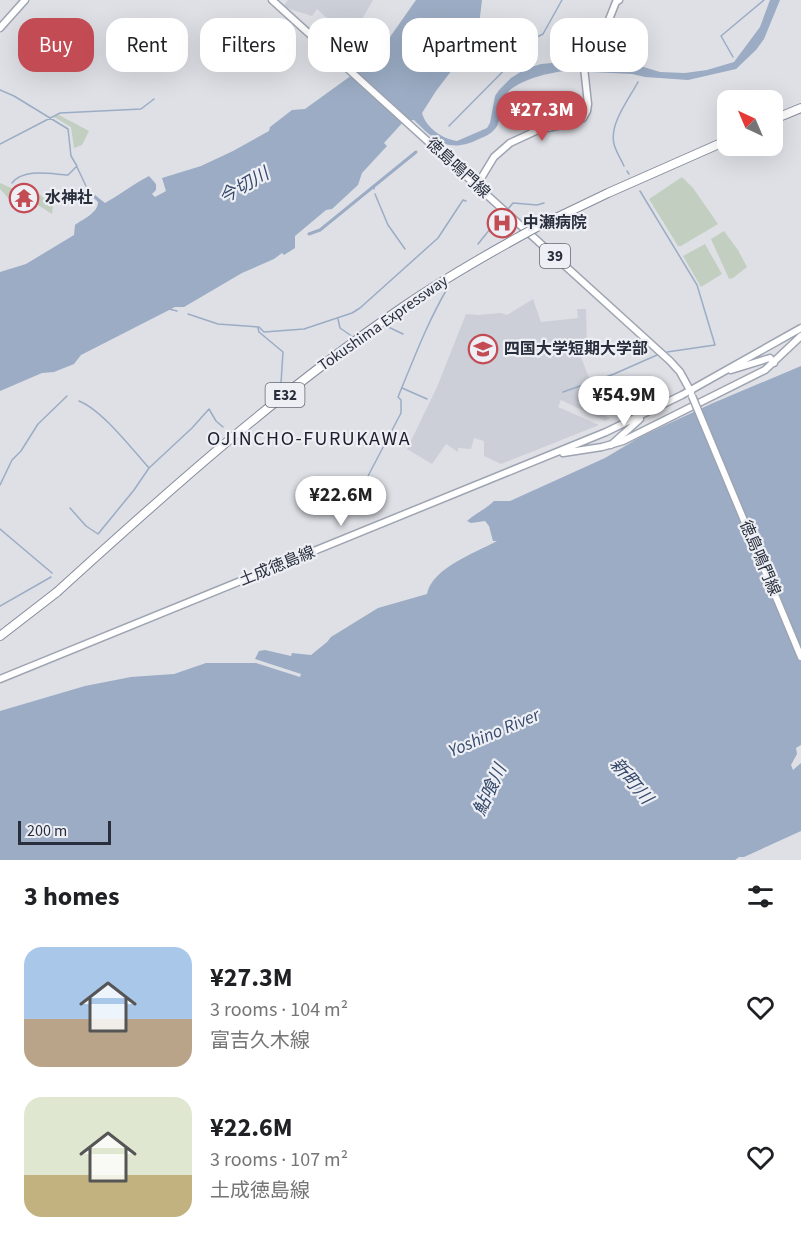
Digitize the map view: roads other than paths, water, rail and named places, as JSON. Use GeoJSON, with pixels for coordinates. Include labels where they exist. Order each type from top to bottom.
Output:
{"type":"FeatureCollection","features":[{"type":"Feature","properties":{"kind":"highway"},"geometry":{"type":"LineString","coordinates":[[783,115],[801,108]]}},
{"type":"Feature","properties":{"kind":"highway","name":"Tokushima Expressway"},"geometry":{"type":"LineString","coordinates":[[0,636],[56,593],[194,469],[323,365],[435,286],[535,228],[717,145]]}},
{"type":"Feature","properties":{"kind":"highway","name":"Tokushima Expressway"},"geometry":{"type":"LineString","coordinates":[[0,632],[56,593]]}},
{"type":"Feature","properties":{"kind":"main road"},"geometry":{"type":"LineString","coordinates":[[0,28],[25,0]]}},
{"type":"Feature","properties":{"kind":"main road","name":"徳島鳴門線"},"geometry":{"type":"LineString","coordinates":[[272,0],[410,123],[680,372],[691,393],[801,657]]}},
{"type":"Feature","properties":{"kind":"main road"},"geometry":{"type":"LineString","coordinates":[[477,185],[494,157],[510,143],[538,130],[583,118],[588,104],[583,58],[602,37],[616,2],[619,0]]}},
{"type":"Feature","properties":{"kind":"main road","name":"土成徳島線"},"geometry":{"type":"LineString","coordinates":[[0,679],[554,454],[691,393],[724,371],[801,328]]}},
{"type":"Feature","properties":{"kind":"main road"},"geometry":{"type":"LineString","coordinates":[[724,371],[769,362],[801,336]]}},
{"type":"Feature","properties":{"kind":"main road","name":"土成徳島線"},"geometry":{"type":"LineString","coordinates":[[554,454],[611,445],[695,406],[769,362]]}},
{"type":"Feature","properties":{"kind":"main road"},"geometry":{"type":"LineString","coordinates":[[611,445],[644,414]]}},
{"type":"Feature","properties":{"kind":"water"},"geometry":{"type":"Polygon","coordinates":[[[416,0],[482,0],[480,18],[403,18],[416,0]]]}},
{"type":"Feature","properties":{"kind":"water"},"geometry":{"type":"Polygon","coordinates":[[[770,0],[780,0],[764,39],[736,69],[688,80],[591,72],[648,72],[648,68],[660,72],[685,73],[707,70],[734,62],[760,27],[770,0]]]}},
{"type":"Feature","properties":{"kind":"water","name":"今切川"},"geometry":{"type":"Polygon","coordinates":[[[402,20],[402,72],[450,72],[422,113],[427,123],[436,132],[457,141],[487,128],[495,96],[511,78],[520,72],[538,72],[538,65],[541,64],[550,63],[550,72],[557,72],[526,81],[509,91],[504,99],[497,126],[487,135],[468,143],[451,145],[443,143],[414,120],[404,121],[384,143],[387,146],[362,173],[358,185],[332,209],[326,210],[295,236],[295,248],[242,273],[184,307],[175,307],[81,355],[74,364],[54,372],[42,373],[0,391],[0,272],[26,264],[74,235],[75,225],[96,209],[98,202],[93,197],[95,195],[105,203],[149,176],[156,184],[156,190],[152,194],[155,197],[166,191],[162,178],[201,166],[233,151],[269,131],[270,127],[292,110],[305,109],[355,72],[390,72],[390,37],[402,20]]]}},
{"type":"Feature","properties":{"kind":"water"},"geometry":{"type":"Polygon","coordinates":[[[801,366],[801,745],[796,748],[797,754],[791,765],[793,770],[801,763],[801,831],[735,860],[0,860],[0,711],[85,686],[131,677],[174,674],[206,663],[256,663],[300,677],[301,674],[255,659],[259,651],[265,650],[291,656],[292,653],[311,655],[331,637],[378,608],[427,594],[437,576],[446,569],[497,541],[493,541],[489,526],[485,521],[471,523],[467,521],[494,501],[510,501],[605,458],[642,436],[713,403],[801,366]]]}},
{"type":"Feature","properties":{"kind":"waterway"},"geometry":{"type":"LineString","coordinates":[[538,36],[543,34],[562,0]]}},
{"type":"Feature","properties":{"kind":"waterway"},"geometry":{"type":"LineString","coordinates":[[733,57],[721,36],[764,0]]}},
{"type":"Feature","properties":{"kind":"waterway"},"geometry":{"type":"LineString","coordinates":[[449,126],[502,72]]}},
{"type":"Feature","properties":{"kind":"waterway"},"geometry":{"type":"LineString","coordinates":[[624,166],[614,144],[614,128],[638,82]]}},
{"type":"Feature","properties":{"kind":"waterway"},"geometry":{"type":"LineString","coordinates":[[0,90],[68,129],[71,156],[77,166],[68,175],[30,174],[23,175],[12,183]]}},
{"type":"Feature","properties":{"kind":"waterway"},"geometry":{"type":"LineString","coordinates":[[0,144],[60,113],[141,109],[154,99]]}},
{"type":"Feature","properties":{"kind":"waterway"},"geometry":{"type":"LineString","coordinates":[[309,234],[320,230],[416,152]]}},
{"type":"Feature","properties":{"kind":"waterway"},"geometry":{"type":"LineString","coordinates":[[77,167],[86,186]]}},
{"type":"Feature","properties":{"kind":"waterway"},"geometry":{"type":"LineString","coordinates":[[640,191],[697,285],[715,345],[667,352]]}},
{"type":"Feature","properties":{"kind":"waterway"},"geometry":{"type":"LineString","coordinates":[[375,194],[388,225],[405,249]]}},
{"type":"Feature","properties":{"kind":"waterway"},"geometry":{"type":"LineString","coordinates":[[188,314],[218,324],[259,327],[264,332],[304,329],[352,313],[438,238],[463,200],[466,201]]}},
{"type":"Feature","properties":{"kind":"waterway"},"geometry":{"type":"LineString","coordinates":[[508,209],[513,203],[537,205],[544,203]]}},
{"type":"Feature","properties":{"kind":"waterway"},"geometry":{"type":"LineString","coordinates":[[478,244],[503,213]]}},
{"type":"Feature","properties":{"kind":"waterway"},"geometry":{"type":"LineString","coordinates":[[364,513],[356,499],[401,413],[401,400],[398,397],[447,289]]}},
{"type":"Feature","properties":{"kind":"waterway"},"geometry":{"type":"LineString","coordinates":[[169,309],[177,311]]}},
{"type":"Feature","properties":{"kind":"waterway"},"geometry":{"type":"LineString","coordinates":[[338,319],[340,328],[353,337]]}},
{"type":"Feature","properties":{"kind":"waterway"},"geometry":{"type":"LineString","coordinates":[[384,325],[403,334]]}},
{"type":"Feature","properties":{"kind":"waterway"},"geometry":{"type":"LineString","coordinates":[[258,328],[259,332],[283,352],[281,383]]}},
{"type":"Feature","properties":{"kind":"waterway"},"geometry":{"type":"LineString","coordinates":[[360,341],[371,334]]}},
{"type":"Feature","properties":{"kind":"waterway"},"geometry":{"type":"LineString","coordinates":[[563,392],[614,374],[657,355]]}},
{"type":"Feature","properties":{"kind":"waterway"},"geometry":{"type":"LineString","coordinates":[[402,388],[427,399]]}},
{"type":"Feature","properties":{"kind":"waterway"},"geometry":{"type":"LineString","coordinates":[[0,485],[12,460],[21,451],[38,424],[67,396]]}},
{"type":"Feature","properties":{"kind":"waterway"},"geometry":{"type":"LineString","coordinates":[[79,401],[107,421],[149,468],[209,409],[216,421],[223,427]]}},
{"type":"Feature","properties":{"kind":"waterway"},"geometry":{"type":"LineString","coordinates":[[70,508],[86,526],[98,534],[149,468]]}},
{"type":"Feature","properties":{"kind":"waterway"},"geometry":{"type":"LineString","coordinates":[[0,529],[52,573]]}},
{"type":"Feature","properties":{"kind":"waterway"},"geometry":{"type":"LineString","coordinates":[[0,606],[51,577]]}},
{"type":"Feature","properties":{"kind":"place","name":"水神社"},"geometry":{"type":"Point","coordinates":[24,198]}},
{"type":"Feature","properties":{"kind":"place","name":"中瀬病院"},"geometry":{"type":"Point","coordinates":[502,223]}},
{"type":"Feature","properties":{"kind":"place","name":"四国大学短期大学部"},"geometry":{"type":"Point","coordinates":[483,349]}},
{"type":"Feature","properties":{"kind":"district","name":"OJINCHO-FURUKAWA"},"geometry":{"type":"Point","coordinates":[309,439]}},
{"type":"Feature","properties":{"kind":"water label","name":"Yoshino River"},"geometry":{"type":"Point","coordinates":[494,733]}},
{"type":"Feature","properties":{"kind":"water label","name":"新町川"},"geometry":{"type":"Point","coordinates":[631,781]}},
{"type":"Feature","properties":{"kind":"water label","name":"鮎喰川"},"geometry":{"type":"Point","coordinates":[490,790]}}]}
